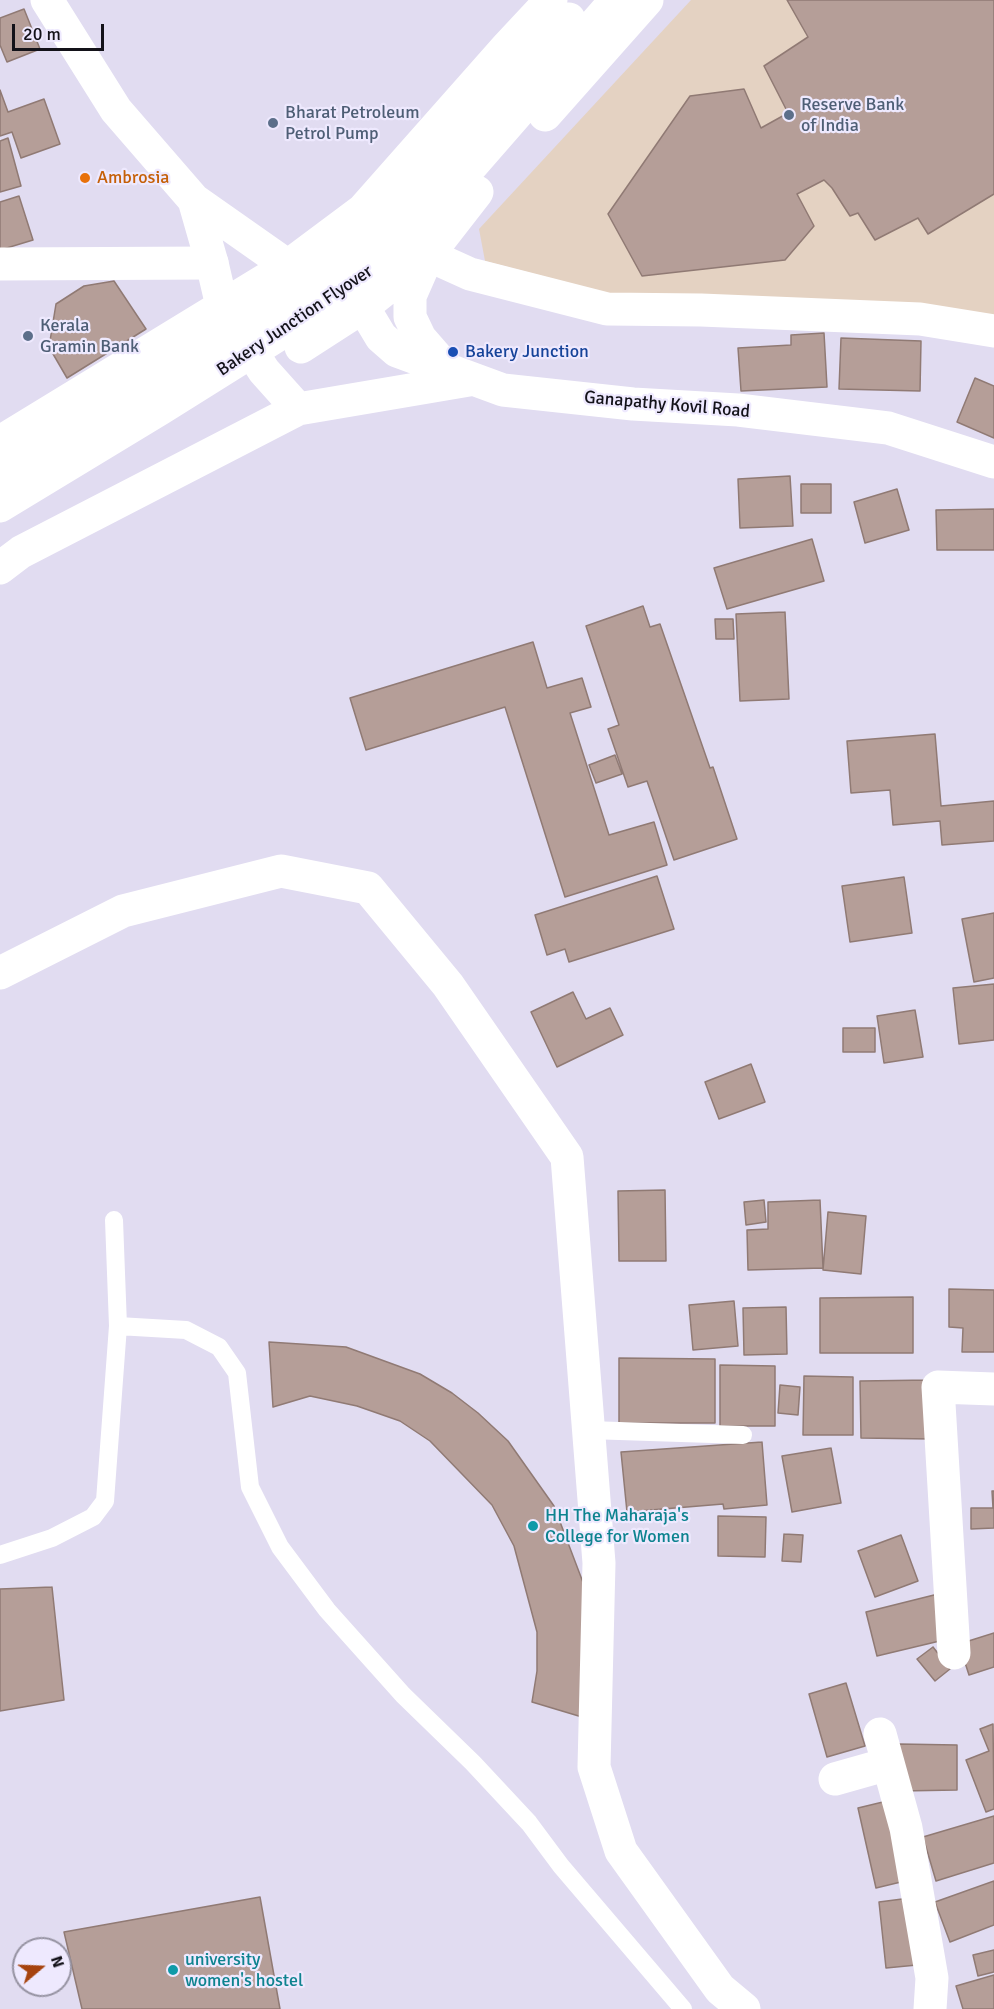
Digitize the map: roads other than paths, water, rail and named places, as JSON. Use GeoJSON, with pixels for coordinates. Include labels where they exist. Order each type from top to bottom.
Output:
{"type":"FeatureCollection","features":[{"type":"Feature","properties":{"kind":"main road"},"geometry":{"type":"LineString","coordinates":[[47,0],[116,110],[194,200],[288,266],[363,307]]}},
{"type":"Feature","properties":{"kind":"main road"},"geometry":{"type":"LineString","coordinates":[[0,442],[288,266],[363,210],[551,0]]}},
{"type":"Feature","properties":{"kind":"main road","name":"Bakery Junction Flyover"},"geometry":{"type":"LineString","coordinates":[[0,475],[279,307],[341,264],[387,220],[586,0]]}},
{"type":"Feature","properties":{"kind":"main road","name":"Bakery Junction Flyover"},"geometry":{"type":"LineString","coordinates":[[0,506],[313,313],[388,257],[440,202],[616,0]]}},
{"type":"Feature","properties":{"kind":"main road"},"geometry":{"type":"LineString","coordinates":[[460,375],[420,338],[410,317],[410,296],[428,255],[470,200],[647,0]]}},
{"type":"Feature","properties":{"kind":"main road"},"geometry":{"type":"LineString","coordinates":[[194,200],[213,263],[222,306],[264,371],[297,409]]}},
{"type":"Feature","properties":{"kind":"main road"},"geometry":{"type":"LineString","coordinates":[[0,527],[264,371],[363,307],[428,255]]}},
{"type":"Feature","properties":{"kind":"main road"},"geometry":{"type":"LineString","coordinates":[[428,255],[470,274],[607,309],[701,310],[920,319],[994,331]]}},
{"type":"Feature","properties":{"kind":"main road"},"geometry":{"type":"LineString","coordinates":[[0,264],[213,263]]}},
{"type":"Feature","properties":{"kind":"main road","name":"Ganapathy Kovil Road"},"geometry":{"type":"LineString","coordinates":[[363,307],[381,336],[397,351],[504,390],[633,404],[738,410],[888,428],[994,462]]}},
{"type":"Feature","properties":{"kind":"main road"},"geometry":{"type":"LineString","coordinates":[[0,568],[21,552],[297,409],[460,375]]}},
{"type":"Feature","properties":{"kind":"main road"},"geometry":{"type":"LineString","coordinates":[[0,973],[123,911],[281,872],[368,888],[448,985],[567,1157],[599,1563],[594,1767],[621,1851],[720,1989],[744,2009]]}},
{"type":"Feature","properties":{"kind":"main road"},"geometry":{"type":"LineString","coordinates":[[954,1653],[938,1387],[994,1389]]}},
{"type":"Feature","properties":{"kind":"main road"},"geometry":{"type":"LineString","coordinates":[[835,1779],[884,1749],[906,1828],[933,1978],[930,2009]]}},
{"type":"Feature","properties":{"kind":"lane"},"geometry":{"type":"LineString","coordinates":[[0,1555],[52,1538],[93,1517],[105,1501],[118,1326],[114,1220]]}},
{"type":"Feature","properties":{"kind":"lane"},"geometry":{"type":"LineString","coordinates":[[118,1326],[186,1330],[219,1347],[237,1373],[250,1487],[280,1547],[327,1610],[396,1686],[529,1823],[561,1866],[683,2009]]}},
{"type":"Feature","properties":{"kind":"lane"},"geometry":{"type":"LineString","coordinates":[[588,1430],[743,1435]]}},
{"type":"Feature","properties":{"kind":"place","name":"Reserve Bank of India"},"geometry":{"type":"Point","coordinates":[789,115]}},
{"type":"Feature","properties":{"kind":"place","name":"Bharat Petroleum Petrol Pump"},"geometry":{"type":"Point","coordinates":[273,123]}},
{"type":"Feature","properties":{"kind":"place","name":"Ambrosia"},"geometry":{"type":"Point","coordinates":[85,178]}},
{"type":"Feature","properties":{"kind":"place","name":"Kerala Gramin Bank"},"geometry":{"type":"Point","coordinates":[28,336]}},
{"type":"Feature","properties":{"kind":"place","name":"Bakery Junction"},"geometry":{"type":"Point","coordinates":[453,352]}},
{"type":"Feature","properties":{"kind":"place","name":"HH The Maharaja's College for Women"},"geometry":{"type":"Point","coordinates":[533,1526]}},
{"type":"Feature","properties":{"kind":"place","name":"university women's hostel"},"geometry":{"type":"Point","coordinates":[173,1970]}}]}
